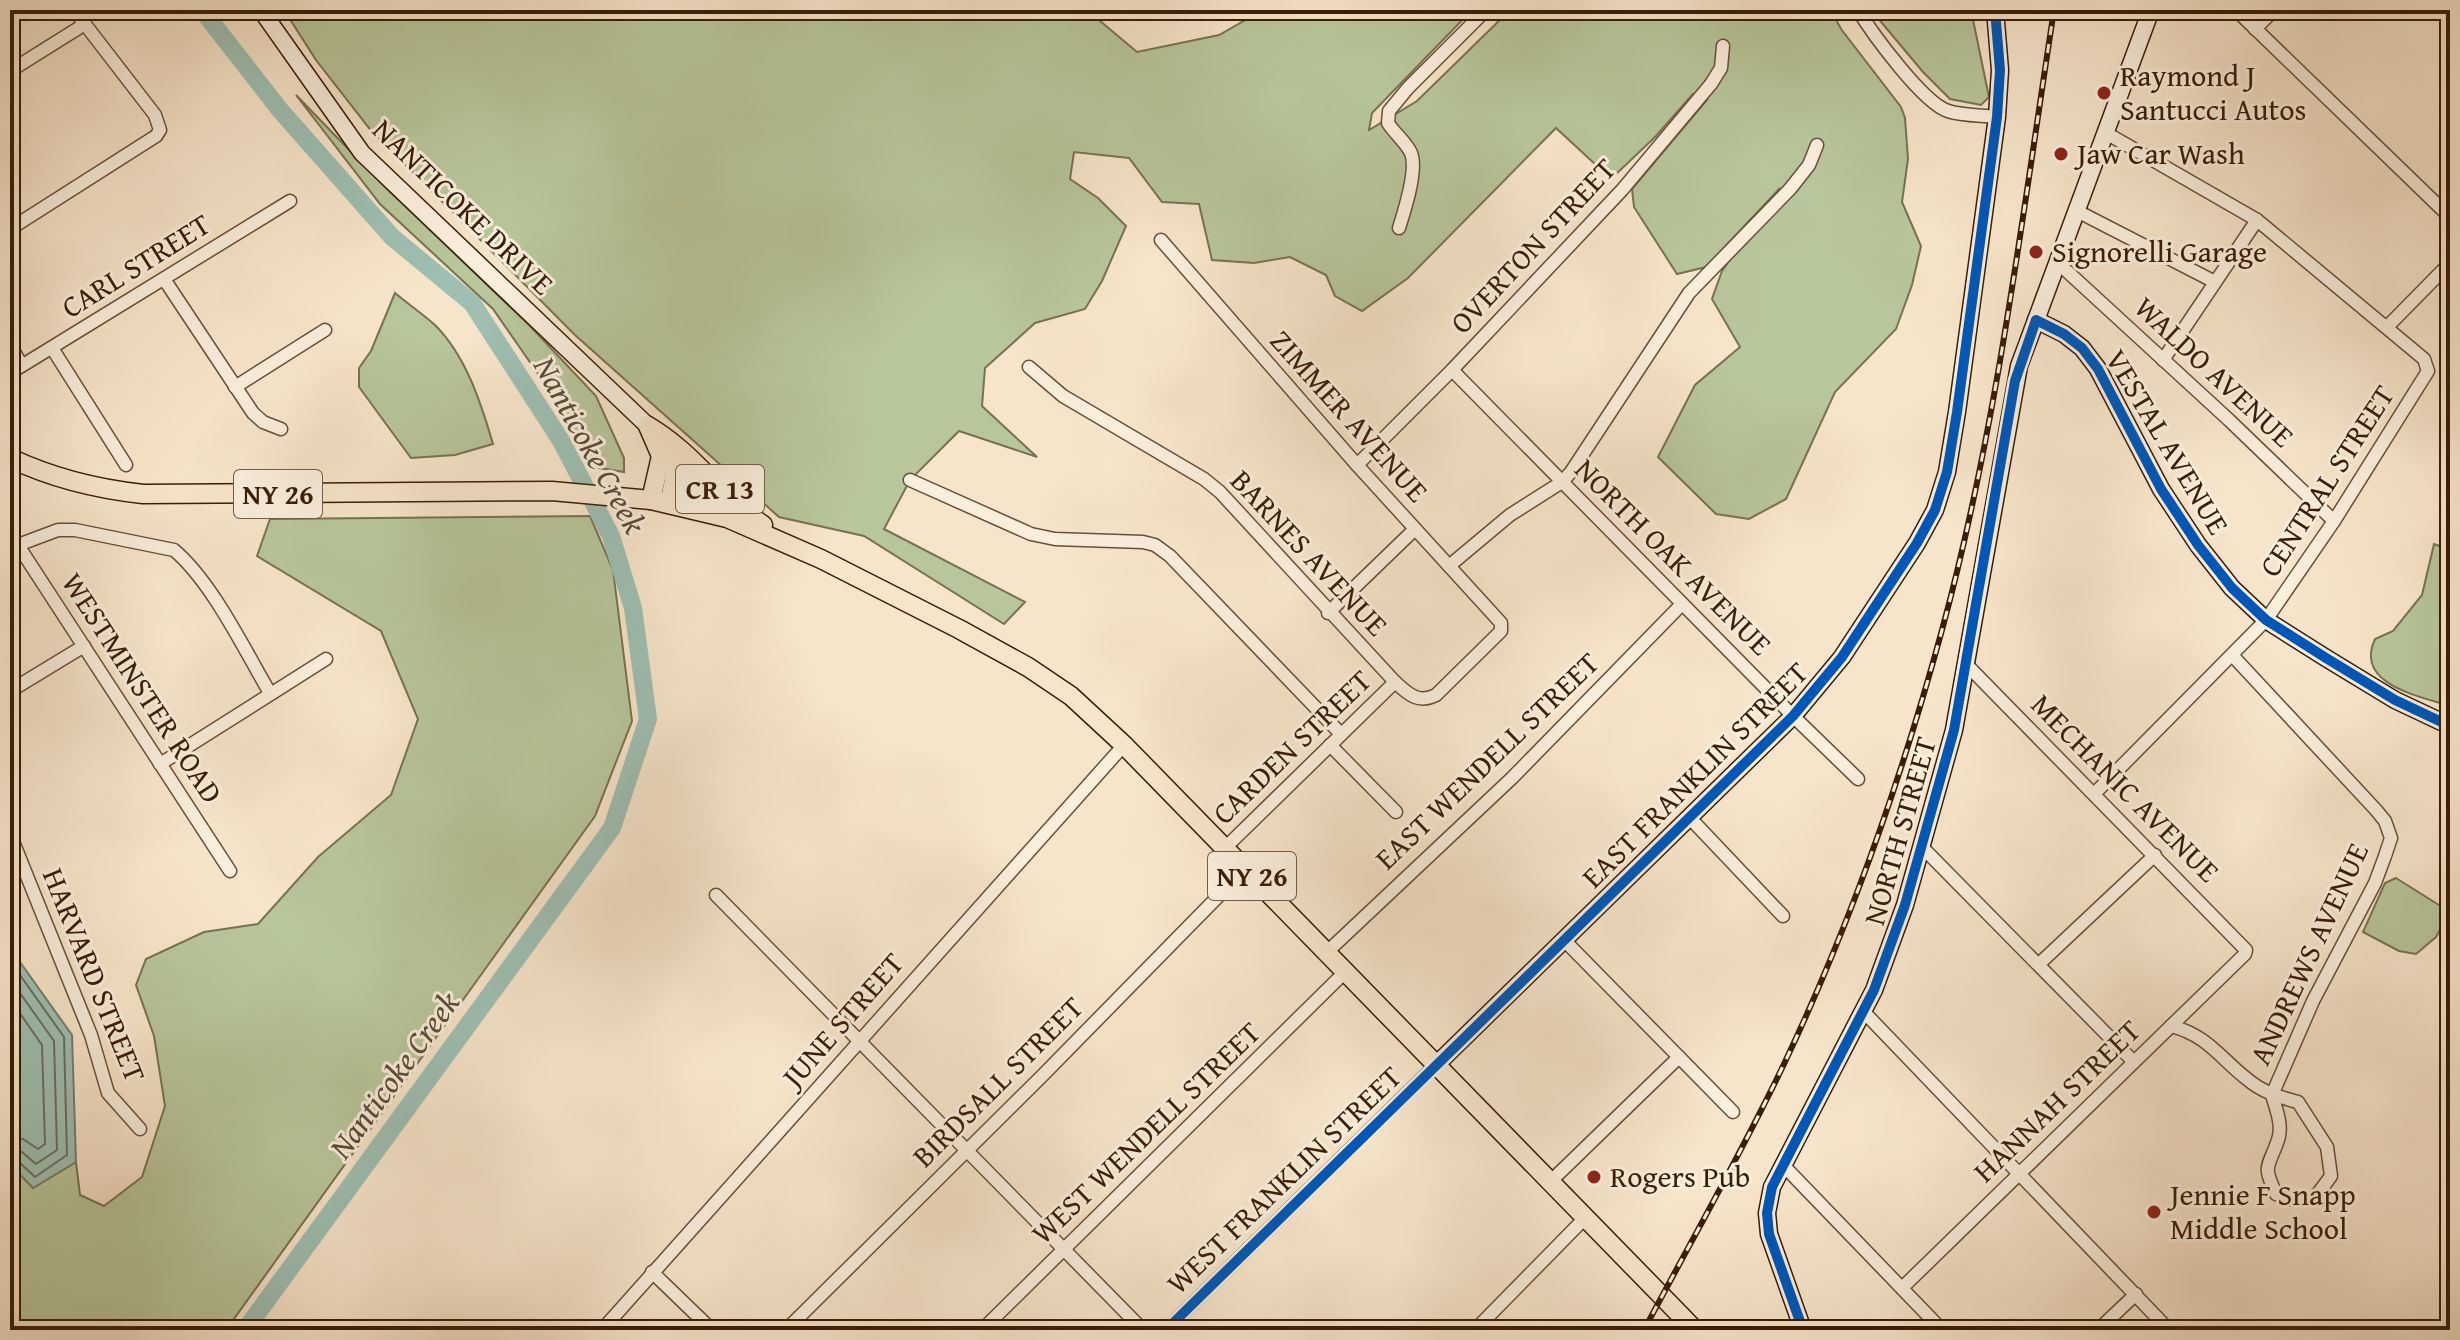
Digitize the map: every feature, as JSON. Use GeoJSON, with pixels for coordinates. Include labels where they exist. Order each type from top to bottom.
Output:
{"type":"FeatureCollection","features":[{"type":"Feature","properties":{"kind":"main road","name":"CR 13"},"geometry":{"type":"LineString","coordinates":[[648,426],[668,437],[743,510],[796,547]]}},
{"type":"Feature","properties":{"kind":"main road","name":"CR 13"},"geometry":{"type":"LineString","coordinates":[[648,426],[661,456],[660,502]]}},
{"type":"Feature","properties":{"kind":"main road","name":"CR 13"},"geometry":{"type":"LineString","coordinates":[[660,502],[676,456],[668,437]]}},
{"type":"Feature","properties":{"kind":"main road","name":"NY 26"},"geometry":{"type":"LineString","coordinates":[[10,458],[61,478],[93,486],[164,495],[552,491],[660,502],[727,518],[796,547],[959,629],[1028,667],[1071,696],[1124,745],[1695,1330]]}},
{"type":"Feature","properties":{"kind":"street"},"geometry":{"type":"LineString","coordinates":[[10,229],[156,136],[160,130],[160,124],[138,93],[74,10]]}},
{"type":"Feature","properties":{"kind":"street","name":"NANTICOKE DRIVE"},"geometry":{"type":"LineString","coordinates":[[261,10],[362,153],[648,426]]}},
{"type":"Feature","properties":{"kind":"street"},"geometry":{"type":"LineString","coordinates":[[1399,228],[1413,163],[1410,152],[1388,123],[1387,115],[1408,88],[1486,10]]}},
{"type":"Feature","properties":{"kind":"street"},"geometry":{"type":"LineString","coordinates":[[1858,10],[1891,56],[1938,106],[1948,111],[1997,117]]}},
{"type":"Feature","properties":{"kind":"street","name":"EAST FRANKLIN STREET"},"geometry":{"type":"LineString","coordinates":[[1436,1065],[1793,716],[1842,657],[1917,543],[1935,510],[1947,472],[1957,412],[1997,117],[2000,70],[1995,10]]}},
{"type":"Feature","properties":{"kind":"street","name":"NORTH STREET"},"geometry":{"type":"LineString","coordinates":[[1803,1330],[1769,1234],[1767,1213],[1772,1187],[1863,1011],[1892,946],[1954,730],[2015,381],[2151,10]]}},
{"type":"Feature","properties":{"kind":"street"},"geometry":{"type":"LineString","coordinates":[[2236,10],[2450,217]]}},
{"type":"Feature","properties":{"kind":"street"},"geometry":{"type":"LineString","coordinates":[[2255,29],[2274,10]]}},
{"type":"Feature","properties":{"kind":"street"},"geometry":{"type":"LineString","coordinates":[[2441,10],[2450,18]]}},
{"type":"Feature","properties":{"kind":"street"},"geometry":{"type":"LineString","coordinates":[[10,71],[85,24]]}},
{"type":"Feature","properties":{"kind":"street","name":"OVERTON STREET"},"geometry":{"type":"LineString","coordinates":[[1357,465],[1452,370],[1622,190],[1711,84],[1721,68],[1723,46]]}},
{"type":"Feature","properties":{"kind":"street"},"geometry":{"type":"LineString","coordinates":[[2106,133],[2257,220],[2387,327],[2450,263]]}},
{"type":"Feature","properties":{"kind":"street"},"geometry":{"type":"LineString","coordinates":[[1449,566],[1510,515],[1562,482],[1689,293],[1790,189],[1809,165],[1817,145]]}},
{"type":"Feature","properties":{"kind":"street","name":"CARL STREET"},"geometry":{"type":"LineString","coordinates":[[10,373],[290,201]]}},
{"type":"Feature","properties":{"kind":"street"},"geometry":{"type":"LineString","coordinates":[[2077,211],[2215,282]]}},
{"type":"Feature","properties":{"kind":"street"},"geometry":{"type":"LineString","coordinates":[[2163,360],[2257,220]]}},
{"type":"Feature","properties":{"kind":"street","name":"ZIMMER AVENUE"},"geometry":{"type":"LineString","coordinates":[[1161,240],[1357,465],[1501,623],[1501,631],[1436,695],[1426,700]]}},
{"type":"Feature","properties":{"kind":"street","name":"WALDO AVENUE"},"geometry":{"type":"LineString","coordinates":[[2058,263],[2334,521]]}},
{"type":"Feature","properties":{"kind":"street"},"geometry":{"type":"LineString","coordinates":[[164,279],[235,387],[263,422],[281,429]]}},
{"type":"Feature","properties":{"kind":"street","name":"VESTAL AVENUE"},"geometry":{"type":"LineString","coordinates":[[2036,320],[2064,334],[2082,348],[2098,369],[2161,489],[2198,545],[2232,588],[2266,620],[2395,700],[2450,726]]}},
{"type":"Feature","properties":{"kind":"street","name":"CENTRAL STREET"},"geometry":{"type":"LineString","coordinates":[[2094,794],[2266,620],[2334,521],[2428,371],[2427,364],[2387,327]]}},
{"type":"Feature","properties":{"kind":"street"},"geometry":{"type":"LineString","coordinates":[[235,387],[325,330]]}},
{"type":"Feature","properties":{"kind":"street"},"geometry":{"type":"LineString","coordinates":[[10,345],[21,364]]}},
{"type":"Feature","properties":{"kind":"street"},"geometry":{"type":"LineString","coordinates":[[52,348],[126,465]]}},
{"type":"Feature","properties":{"kind":"street","name":"BARNES AVENUE"},"geometry":{"type":"LineString","coordinates":[[1029,367],[1063,396],[1204,479],[1220,492],[1328,613],[1395,682],[1407,694],[1426,700]]}},
{"type":"Feature","properties":{"kind":"street","name":"NORTH OAK AVENUE"},"geometry":{"type":"LineString","coordinates":[[1452,370],[1858,779]]}},
{"type":"Feature","properties":{"kind":"street"},"geometry":{"type":"LineString","coordinates":[[910,480],[1031,534],[1055,539],[1155,545],[1170,556],[1341,734]]}},
{"type":"Feature","properties":{"kind":"street"},"geometry":{"type":"LineString","coordinates":[[1328,613],[1415,529]]}},
{"type":"Feature","properties":{"kind":"street"},"geometry":{"type":"LineString","coordinates":[[18,545],[41,535],[66,530],[174,550],[210,592],[270,693]]}},
{"type":"Feature","properties":{"kind":"street","name":"WESTMINSTER ROAD"},"geometry":{"type":"LineString","coordinates":[[10,533],[230,871]]}},
{"type":"Feature","properties":{"kind":"street","name":"EAST WENDELL STREET"},"geometry":{"type":"LineString","coordinates":[[1326,953],[1512,778],[1682,604]]}},
{"type":"Feature","properties":{"kind":"street"},"geometry":{"type":"LineString","coordinates":[[10,691],[84,646]]}},
{"type":"Feature","properties":{"kind":"street","name":"ANDREWS AVENUE"},"geometry":{"type":"LineString","coordinates":[[2232,655],[2376,810],[2385,821],[2391,838],[2375,883],[2313,1001],[2272,1095]]}},
{"type":"Feature","properties":{"kind":"street"},"geometry":{"type":"LineString","coordinates":[[160,764],[326,659]]}},
{"type":"Feature","properties":{"kind":"street","name":"MECHANIC AVENUE"},"geometry":{"type":"LineString","coordinates":[[1965,663],[2246,950]]}},
{"type":"Feature","properties":{"kind":"street","name":"CARDEN STREET"},"geometry":{"type":"LineString","coordinates":[[1225,848],[1395,682]]}},
{"type":"Feature","properties":{"kind":"street","name":"JUNE STREET"},"geometry":{"type":"LineString","coordinates":[[602,1330],[1124,745]]}},
{"type":"Feature","properties":{"kind":"street"},"geometry":{"type":"LineString","coordinates":[[1330,745],[1396,812]]}},
{"type":"Feature","properties":{"kind":"street"},"geometry":{"type":"LineString","coordinates":[[1689,817],[1783,916]]}},
{"type":"Feature","properties":{"kind":"street","name":"HARVARD STREET"},"geometry":{"type":"LineString","coordinates":[[10,834],[91,1035],[108,1093],[140,1129]]}},
{"type":"Feature","properties":{"kind":"street"},"geometry":{"type":"LineString","coordinates":[[1922,847],[2134,1062]]}},
{"type":"Feature","properties":{"kind":"street"},"geometry":{"type":"LineString","coordinates":[[2039,964],[2155,855]]}},
{"type":"Feature","properties":{"kind":"street","name":"BIRDSALL STREET"},"geometry":{"type":"LineString","coordinates":[[786,1330],[1245,869]]}},
{"type":"Feature","properties":{"kind":"street"},"geometry":{"type":"LineString","coordinates":[[716,895],[1143,1330]]}},
{"type":"Feature","properties":{"kind":"street"},"geometry":{"type":"LineString","coordinates":[[1564,940],[1733,1112]]}},
{"type":"Feature","properties":{"kind":"street","name":"HANNAH STREET"},"geometry":{"type":"LineString","coordinates":[[1902,1288],[2246,950]]}},
{"type":"Feature","properties":{"kind":"street","name":"WEST WENDELL STREET"},"geometry":{"type":"LineString","coordinates":[[982,1330],[1345,972]]}},
{"type":"Feature","properties":{"kind":"street"},"geometry":{"type":"LineString","coordinates":[[1863,1011],[2169,1330]]}},
{"type":"Feature","properties":{"kind":"street"},"geometry":{"type":"LineString","coordinates":[[2171,1026],[2192,1032],[2247,1080],[2272,1095],[2298,1102],[2327,1147],[2331,1176],[2314,1199],[2293,1200],[2276,1194],[2266,1174],[2268,1159],[2278,1139],[2279,1120],[2272,1095]]}},
{"type":"Feature","properties":{"kind":"street"},"geometry":{"type":"LineString","coordinates":[[1550,1182],[1679,1057]]}},
{"type":"Feature","properties":{"kind":"street","name":"WEST FRANKLIN STREET"},"geometry":{"type":"LineString","coordinates":[[1166,1330],[1436,1065]]}},
{"type":"Feature","properties":{"kind":"street"},"geometry":{"type":"LineString","coordinates":[[1782,1164],[1942,1330]]}},
{"type":"Feature","properties":{"kind":"street"},"geometry":{"type":"LineString","coordinates":[[1475,1330],[1585,1218]]}},
{"type":"Feature","properties":{"kind":"street"},"geometry":{"type":"LineString","coordinates":[[652,1272],[712,1330]]}},
{"type":"Feature","properties":{"kind":"street"},"geometry":{"type":"LineString","coordinates":[[2098,1330],[2136,1294]]}},
{"type":"Feature","properties":{"kind":"green space"},"geometry":{"type":"Polygon","coordinates":[[[284,10],[1087,10],[1137,52],[1219,35],[1263,10],[1472,10],[1372,113],[1369,130],[1417,101],[1510,10],[1831,10],[1841,29],[1901,107],[1905,118],[1908,159],[1902,202],[1921,246],[1912,285],[1896,329],[1835,392],[1786,499],[1749,519],[1716,514],[1658,457],[1695,385],[1740,347],[1712,299],[1722,271],[1780,188],[1706,267],[1677,274],[1634,207],[1632,189],[1707,100],[1693,94],[1655,137],[1611,179],[1556,128],[1408,278],[1362,311],[1335,296],[1326,275],[1290,257],[1254,263],[1212,260],[1199,204],[1162,202],[1129,158],[1074,152],[1070,179],[1098,198],[1126,226],[1102,281],[1085,309],[1035,323],[985,368],[982,406],[1037,457],[959,431],[910,480],[884,529],[1025,602],[1004,624],[864,536],[779,517],[575,335],[369,128],[316,60],[284,10]]]}},
{"type":"Feature","properties":{"kind":"green space"},"geometry":{"type":"Polygon","coordinates":[[[1871,10],[1971,10],[1989,97],[1981,105],[1950,99],[1871,10]]]}},
{"type":"Feature","properties":{"kind":"green space"},"geometry":{"type":"Polygon","coordinates":[[[296,95],[384,186],[530,326],[596,396],[624,458],[624,472],[593,467],[561,407],[493,309],[380,204],[296,95]]]}},
{"type":"Feature","properties":{"kind":"green space"},"geometry":{"type":"Polygon","coordinates":[[[395,293],[446,337],[464,365],[493,444],[455,455],[411,458],[359,387],[359,368],[371,351],[395,293]]]}},
{"type":"Feature","properties":{"kind":"green space"},"geometry":{"type":"Polygon","coordinates":[[[590,516],[613,570],[632,721],[595,816],[226,1330],[10,1330],[10,1164],[33,1188],[76,1162],[80,1195],[104,1206],[142,1177],[165,1106],[154,1036],[136,985],[146,959],[204,932],[258,924],[318,857],[391,795],[418,719],[381,631],[257,556],[270,519],[590,516]]]}},
{"type":"Feature","properties":{"kind":"green space"},"geometry":{"type":"Polygon","coordinates":[[[2434,544],[2450,550],[2450,706],[2393,686],[2373,667],[2371,654],[2375,639],[2393,631],[2422,595],[2434,544]]]}},
{"type":"Feature","properties":{"kind":"green space"},"geometry":{"type":"Polygon","coordinates":[[[2396,878],[2450,912],[2436,937],[2416,954],[2399,951],[2363,932],[2385,883],[2396,878]]]}},
{"type":"Feature","properties":{"kind":"water"},"geometry":{"type":"Polygon","coordinates":[[[10,948],[72,1035],[76,1162],[33,1188],[10,1164],[10,948]]]}},
{"type":"Feature","properties":{"kind":"waterway","name":"Nanticoke Creek"},"geometry":{"type":"LineString","coordinates":[[202,10],[280,110],[392,237],[472,303],[560,439],[611,536],[633,608],[648,719],[612,828],[245,1330]]}},
{"type":"Feature","properties":{"kind":"railway"},"geometry":{"type":"LineString","coordinates":[[1644,1330],[1751,1131],[1808,1011],[1873,850],[1910,740],[1942,630],[1978,477],[2007,322],[2054,10]]}},
{"type":"Feature","properties":{"kind":"cycle path"},"geometry":{"type":"LineString","coordinates":[[1166,1330],[1793,716],[1842,657],[1917,543],[1935,510],[1947,472],[1957,412],[1997,117],[2000,70],[1995,10]]}},
{"type":"Feature","properties":{"kind":"cycle path"},"geometry":{"type":"LineString","coordinates":[[1803,1330],[1769,1234],[1767,1213],[1772,1187],[1874,990],[1905,905],[1954,730],[2015,381],[2036,320],[2064,334],[2082,348],[2098,369],[2161,489],[2198,545],[2232,588],[2266,620],[2326,658],[2395,700],[2450,726]]}},
{"type":"Feature","properties":{"kind":"place","name":"Raymond J Santucci Autos"},"geometry":{"type":"Point","coordinates":[2104,93]}},
{"type":"Feature","properties":{"kind":"place","name":"Jaw Car Wash"},"geometry":{"type":"Point","coordinates":[2061,154]}},
{"type":"Feature","properties":{"kind":"place","name":"Signorelli Garage"},"geometry":{"type":"Point","coordinates":[2036,252]}},
{"type":"Feature","properties":{"kind":"place","name":"Rogers Pub"},"geometry":{"type":"Point","coordinates":[1594,1177]}},
{"type":"Feature","properties":{"kind":"place","name":"Jennie F Snapp Middle School"},"geometry":{"type":"Point","coordinates":[2154,1212]}}]}
